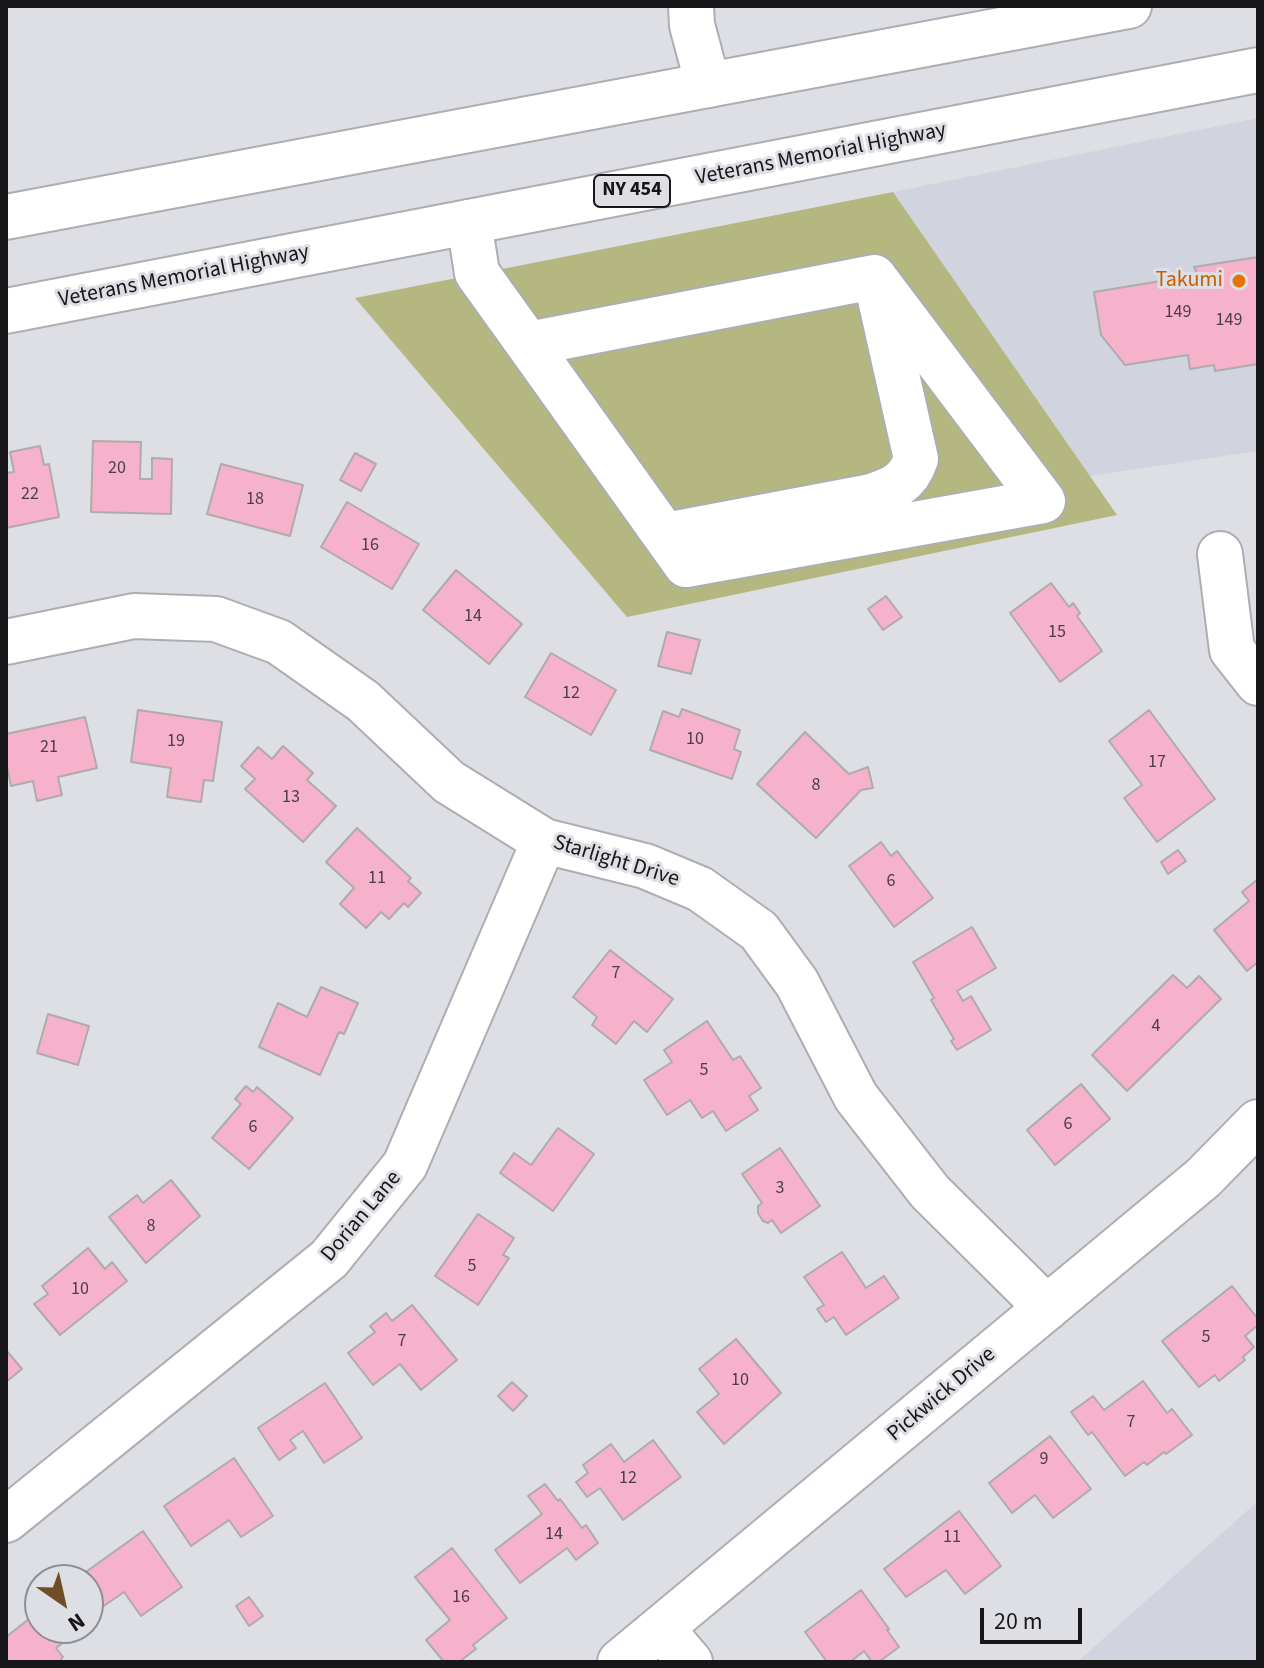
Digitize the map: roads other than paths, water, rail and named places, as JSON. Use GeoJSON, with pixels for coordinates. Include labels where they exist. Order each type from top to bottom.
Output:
{"type":"FeatureCollection","features":[{"type":"Feature","properties":{"kind":"street"},"geometry":{"type":"LineString","coordinates":[[691,6],[692,25],[708,85]]}},
{"type":"Feature","properties":{"kind":"street"},"geometry":{"type":"LineString","coordinates":[[6,217],[1129,6]]}},
{"type":"Feature","properties":{"kind":"street","name":"Veterans Memorial Highway"},"geometry":{"type":"LineString","coordinates":[[6,311],[1258,70]]}},
{"type":"Feature","properties":{"kind":"street"},"geometry":{"type":"LineString","coordinates":[[469,222],[477,273],[686,565],[1043,501],[874,277]]}},
{"type":"Feature","properties":{"kind":"street"},"geometry":{"type":"LineString","coordinates":[[528,344],[874,277]]}},
{"type":"Feature","properties":{"kind":"street"},"geometry":{"type":"LineString","coordinates":[[665,535],[871,496],[895,488],[911,475],[916,459],[874,277]]}},
{"type":"Feature","properties":{"kind":"street"},"geometry":{"type":"LineString","coordinates":[[1220,554],[1232,650],[1258,683]]}},
{"type":"Feature","properties":{"kind":"street","name":"Starlight Drive"},"geometry":{"type":"LineString","coordinates":[[6,642],[134,616],[216,619],[279,642],[363,701],[449,782],[544,841],[645,866],[700,889],[759,931],[797,983],[856,1097],[930,1192],[1047,1308]]}},
{"type":"Feature","properties":{"kind":"street","name":"Dorian Lane"},"geometry":{"type":"LineString","coordinates":[[6,1520],[329,1259],[405,1165],[544,841]]}},
{"type":"Feature","properties":{"kind":"street","name":"Pickwick Drive"},"geometry":{"type":"LineString","coordinates":[[620,1662],[1203,1178],[1258,1122]]}},
{"type":"Feature","properties":{"kind":"street"},"geometry":{"type":"LineString","coordinates":[[661,1628],[690,1662]]}},
{"type":"Feature","properties":{"kind":"place","name":"Takumi"},"geometry":{"type":"Point","coordinates":[1239,281]}}]}
